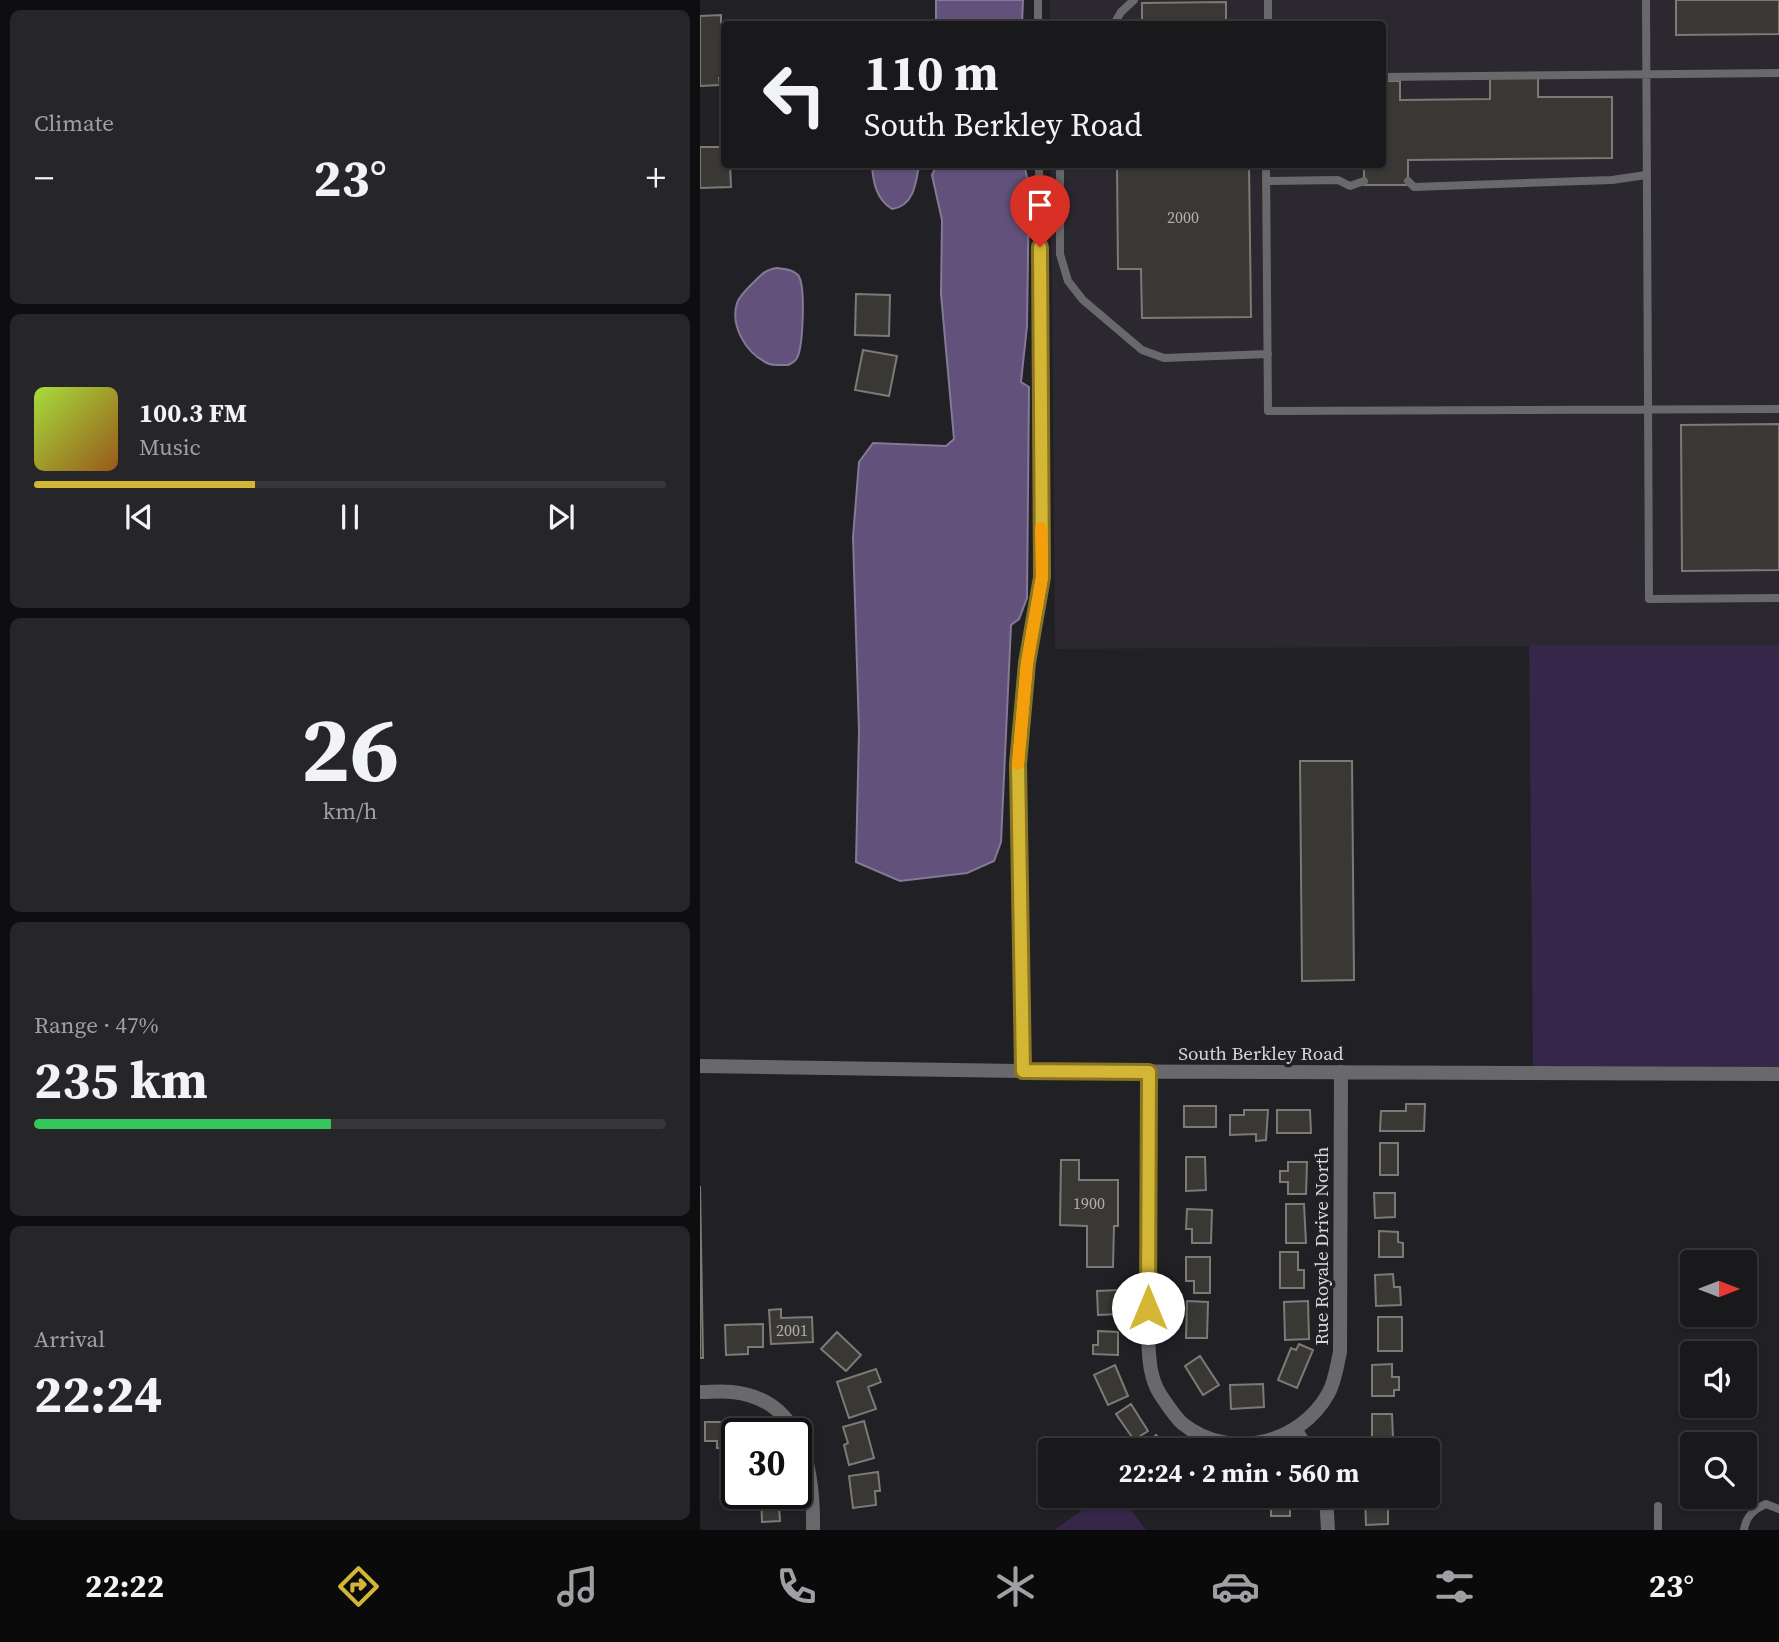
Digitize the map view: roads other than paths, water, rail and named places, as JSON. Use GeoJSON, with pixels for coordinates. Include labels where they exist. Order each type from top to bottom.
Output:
{"type":"FeatureCollection","features":[{"type":"Feature","properties":{"kind":"street","name":"South Berkley Road"},"geometry":{"type":"LineString","coordinates":[[700,1066],[1149,1072],[1779,1074]]}},
{"type":"Feature","properties":{"kind":"street","name":"Rue Royale Drive North"},"geometry":{"type":"LineString","coordinates":[[1149,1072],[1150,1367],[1158,1392],[1182,1423],[1211,1438],[1239,1445],[1275,1439],[1295,1429],[1312,1417],[1330,1392],[1340,1352],[1341,1072]]}},
{"type":"Feature","properties":{"kind":"street"},"geometry":{"type":"LineString","coordinates":[[700,1392],[735,1392],[767,1403],[793,1426],[807,1460],[813,1530]]}},
{"type":"Feature","properties":{"kind":"street"},"geometry":{"type":"LineString","coordinates":[[1295,1429],[1301,1438]]}},
{"type":"Feature","properties":{"kind":"street"},"geometry":{"type":"LineString","coordinates":[[1327,1508],[1328,1530]]}},
{"type":"Feature","properties":{"kind":"lane"},"geometry":{"type":"LineString","coordinates":[[1038,0],[1038,21]]}},
{"type":"Feature","properties":{"kind":"lane"},"geometry":{"type":"LineString","coordinates":[[1116,21],[1121,12],[1135,0]]}},
{"type":"Feature","properties":{"kind":"lane"},"geometry":{"type":"LineString","coordinates":[[1268,0],[1268,21]]}},
{"type":"Feature","properties":{"kind":"lane"},"geometry":{"type":"LineString","coordinates":[[1646,0],[1649,599],[1779,598]]}},
{"type":"Feature","properties":{"kind":"lane"},"geometry":{"type":"LineString","coordinates":[[1386,77],[1779,72]]}},
{"type":"Feature","properties":{"kind":"lane"},"geometry":{"type":"LineString","coordinates":[[1023,1071],[1018,764],[1027,663],[1042,577],[1039,168]]}},
{"type":"Feature","properties":{"kind":"lane"},"geometry":{"type":"LineString","coordinates":[[1060,168],[1060,254],[1068,281],[1083,300],[1142,350],[1164,358],[1268,354]]}},
{"type":"Feature","properties":{"kind":"lane"},"geometry":{"type":"LineString","coordinates":[[1266,168],[1268,411],[1779,409]]}},
{"type":"Feature","properties":{"kind":"lane"},"geometry":{"type":"LineString","coordinates":[[1408,181],[1414,187],[1612,180],[1646,175]]}},
{"type":"Feature","properties":{"kind":"lane"},"geometry":{"type":"LineString","coordinates":[[1266,181],[1338,180],[1350,186],[1364,181]]}},
{"type":"Feature","properties":{"kind":"lane"},"geometry":{"type":"LineString","coordinates":[[1744,1530],[1745,1520],[1756,1508],[1766,1504],[1779,1509]]}},
{"type":"Feature","properties":{"kind":"lane"},"geometry":{"type":"LineString","coordinates":[[1658,1506],[1658,1530]]}}]}
